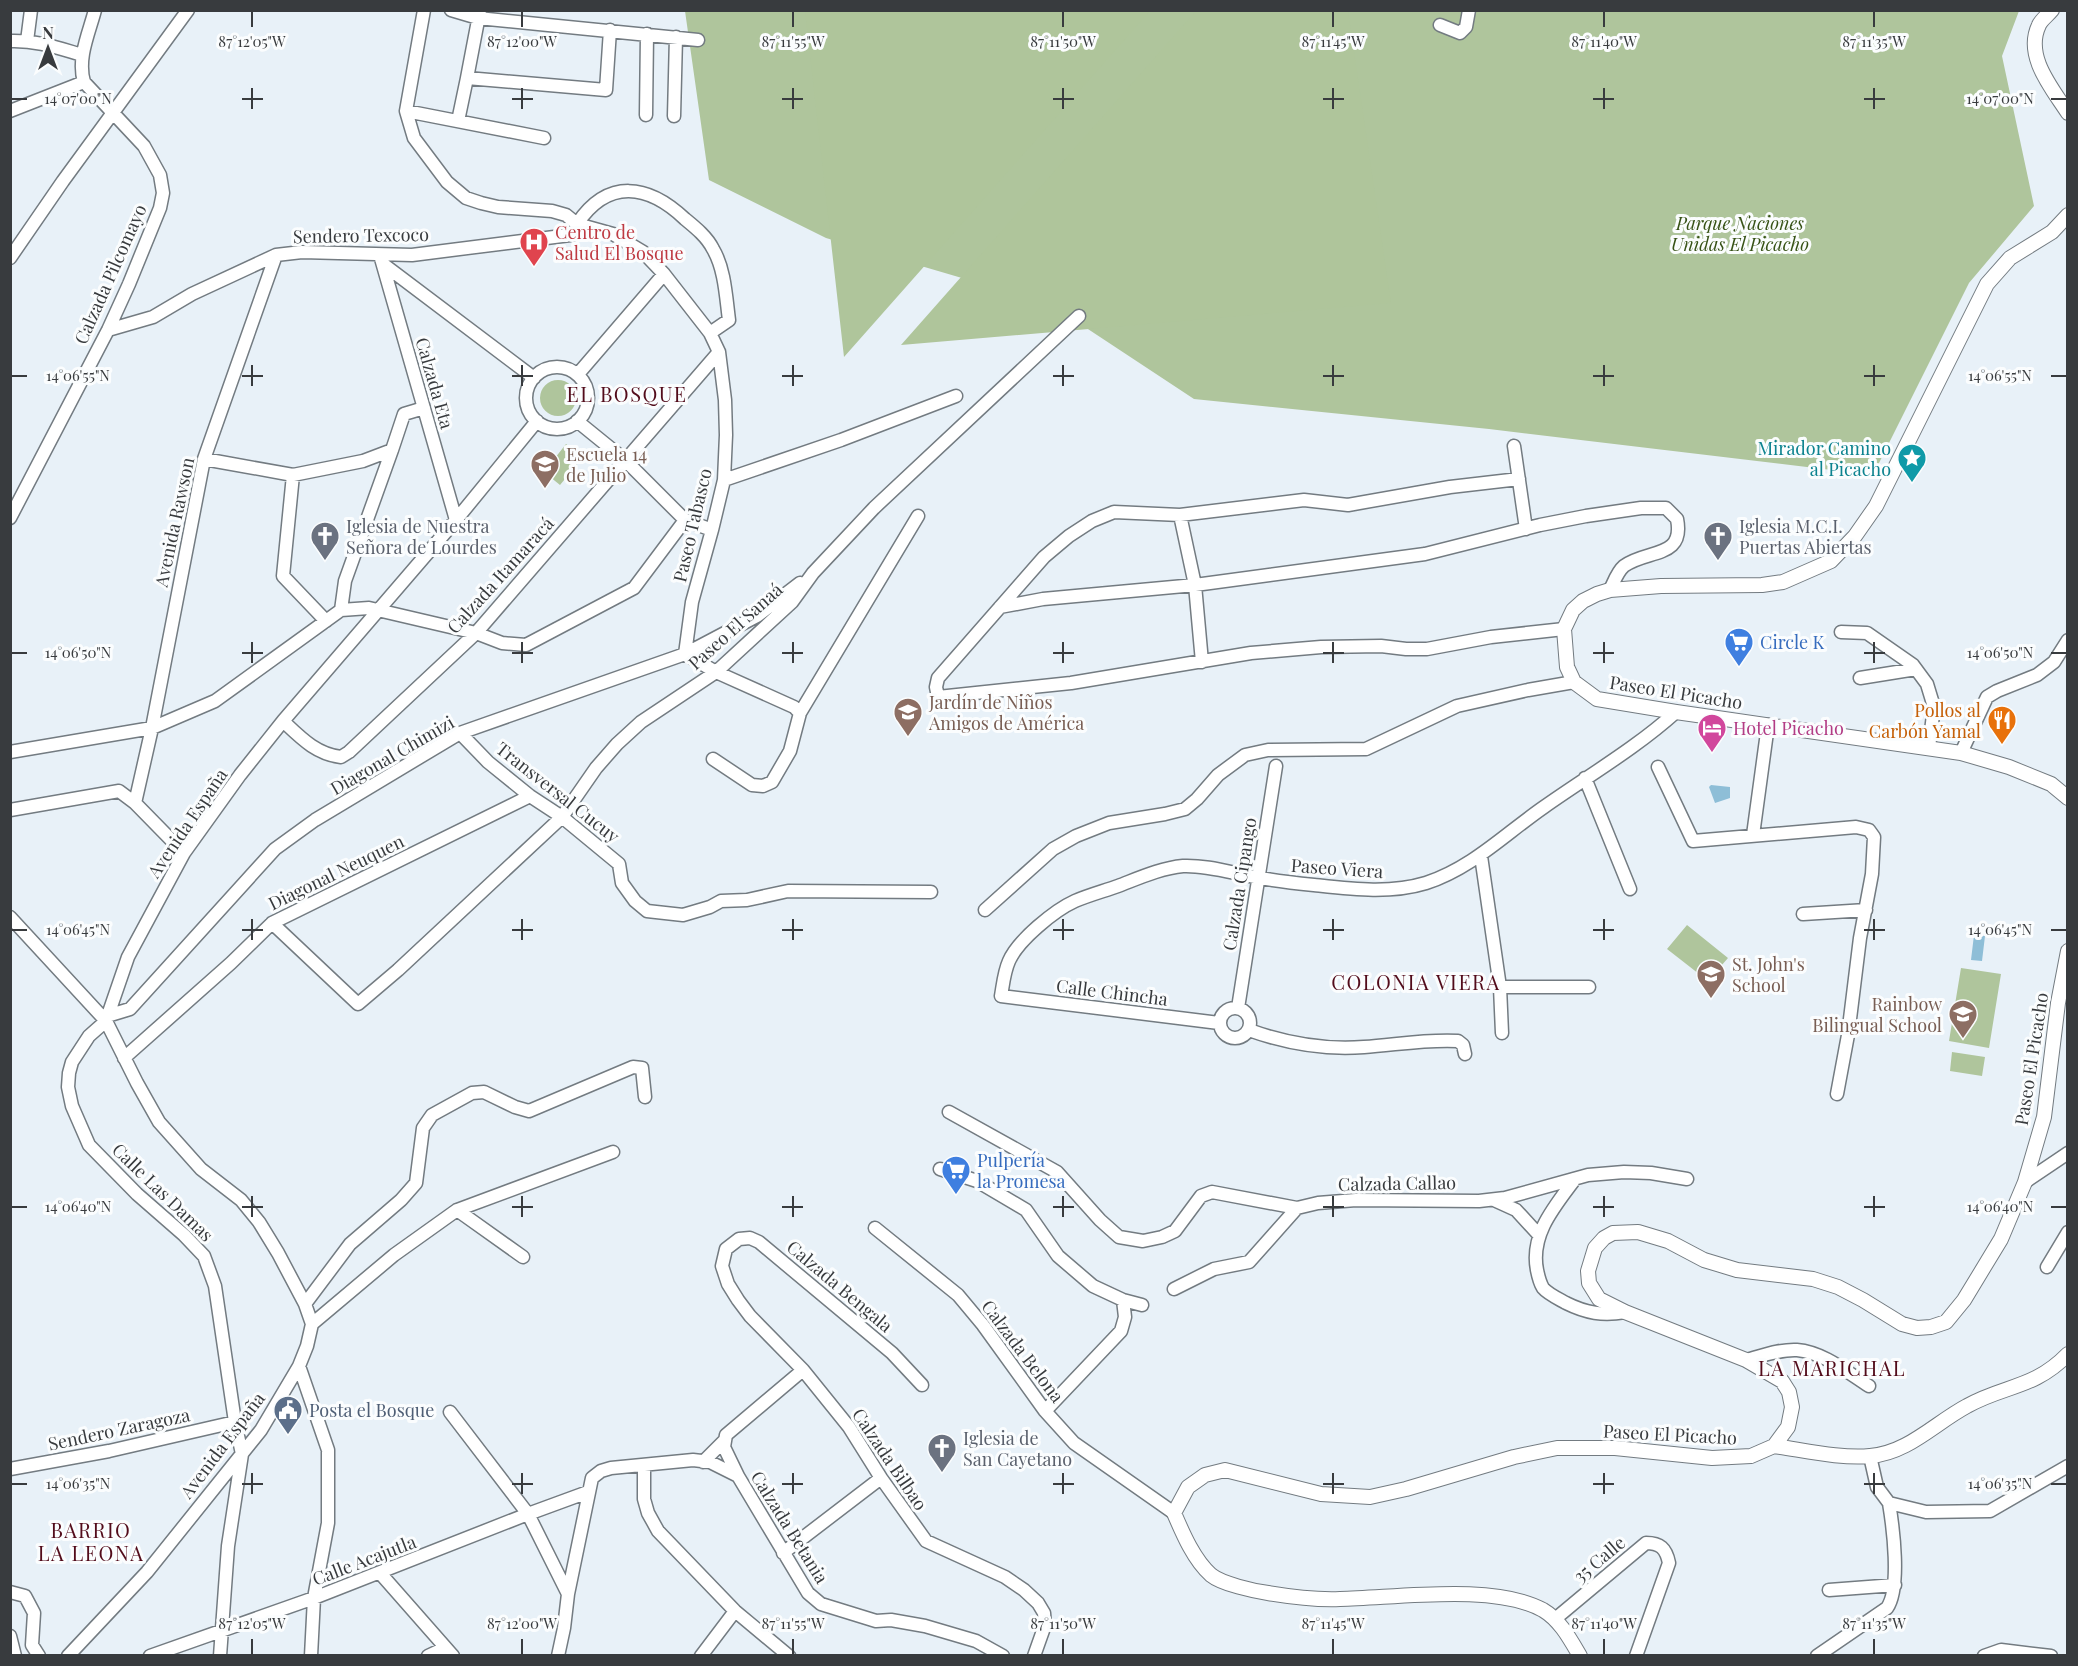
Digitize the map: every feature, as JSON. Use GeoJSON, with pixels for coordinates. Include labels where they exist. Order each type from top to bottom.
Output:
{"type":"FeatureCollection","features":[{"type":"Feature","properties":{"kind":"street"},"geometry":{"type":"LineString","coordinates":[[27,41],[31,10]]}},
{"type":"Feature","properties":{"kind":"street"},"geometry":{"type":"LineString","coordinates":[[10,111],[84,82],[81,73],[82,55],[95,10]]}},
{"type":"Feature","properties":{"kind":"street"},"geometry":{"type":"LineString","coordinates":[[10,258],[63,181],[188,10]]}},
{"type":"Feature","properties":{"kind":"street","name":"Paseo Tabasco"},"geometry":{"type":"LineString","coordinates":[[424,10],[406,111],[414,138],[435,168],[466,198],[498,207],[552,211],[566,215],[577,224],[613,234],[643,252],[664,274],[710,333],[719,352],[726,412],[724,480],[692,602],[685,654]]}},
{"type":"Feature","properties":{"kind":"street"},"geometry":{"type":"LineString","coordinates":[[451,10],[698,40]]}},
{"type":"Feature","properties":{"kind":"street"},"geometry":{"type":"LineString","coordinates":[[1440,25],[1460,33],[1466,27],[1469,10]]}},
{"type":"Feature","properties":{"kind":"street"},"geometry":{"type":"LineString","coordinates":[[2052,10],[2039,24],[2034,49],[2042,73],[2067,113]]}},
{"type":"Feature","properties":{"kind":"street"},"geometry":{"type":"LineString","coordinates":[[458,121],[479,14]]}},
{"type":"Feature","properties":{"kind":"street"},"geometry":{"type":"LineString","coordinates":[[467,78],[606,90],[610,30]]}},
{"type":"Feature","properties":{"kind":"street"},"geometry":{"type":"LineString","coordinates":[[645,115],[647,34]]}},
{"type":"Feature","properties":{"kind":"street"},"geometry":{"type":"LineString","coordinates":[[674,116],[676,38]]}},
{"type":"Feature","properties":{"kind":"street"},"geometry":{"type":"LineString","coordinates":[[10,42],[27,41],[46,44],[82,55]]}},
{"type":"Feature","properties":{"kind":"street","name":"Calzada Pilcomayo"},"geometry":{"type":"LineString","coordinates":[[10,518],[108,330],[160,208],[163,193],[160,175],[144,146],[84,82]]}},
{"type":"Feature","properties":{"kind":"street"},"geometry":{"type":"LineString","coordinates":[[406,111],[544,138]]}},
{"type":"Feature","properties":{"kind":"street"},"geometry":{"type":"LineString","coordinates":[[577,224],[598,200],[621,191],[645,193],[677,211],[704,235],[714,250],[720,266],[729,320],[710,333]]}},
{"type":"Feature","properties":{"kind":"street"},"geometry":{"type":"LineString","coordinates":[[985,910],[1053,849],[1076,836],[1109,823],[1185,809],[1218,775],[1245,755],[1268,750],[1366,749],[1458,706],[1574,682],[1567,667],[1564,628],[1573,610],[1597,594],[1610,590],[1661,586],[1762,585],[1783,582],[1831,561],[1855,536],[1876,506],[1987,284],[2010,258],[2052,231],[2067,215]]}},
{"type":"Feature","properties":{"kind":"street","name":"Sendero Texcoco"},"geometry":{"type":"LineString","coordinates":[[108,330],[153,317],[192,294],[276,255],[302,252],[382,260],[593,230]]}},
{"type":"Feature","properties":{"kind":"street","name":"Avenida Rawson"},"geometry":{"type":"LineString","coordinates":[[135,803],[152,728],[204,459],[276,255]]}},
{"type":"Feature","properties":{"kind":"street"},"geometry":{"type":"LineString","coordinates":[[382,260],[534,378]]}},
{"type":"Feature","properties":{"kind":"street","name":"Calzada Eta"},"geometry":{"type":"LineString","coordinates":[[382,260],[456,520]]}},
{"type":"Feature","properties":{"kind":"street"},"geometry":{"type":"LineString","coordinates":[[578,375],[664,274]]}},
{"type":"Feature","properties":{"kind":"street","name":"Paseo El Sanaá"},"geometry":{"type":"LineString","coordinates":[[272,922],[358,1004],[398,970],[562,817],[596,768],[617,744],[641,722],[716,672],[792,602],[813,573],[874,508],[1079,316]]}},
{"type":"Feature","properties":{"kind":"street","name":"Calzada Itamaracá"},"geometry":{"type":"LineString","coordinates":[[284,721],[309,746],[331,756],[342,757],[476,633],[719,352]]}},
{"type":"Feature","properties":{"kind":"street"},"geometry":{"type":"LineString","coordinates":[[550,368],[569,369],[578,375],[586,387],[588,401],[577,421],[562,428],[545,426],[537,421],[527,405],[526,395],[534,378],[541,371],[550,368]]}},
{"type":"Feature","properties":{"kind":"street"},"geometry":{"type":"LineString","coordinates":[[724,480],[841,440],[956,396]]}},
{"type":"Feature","properties":{"kind":"street"},"geometry":{"type":"LineString","coordinates":[[340,610],[345,582],[404,414],[424,408]]}},
{"type":"Feature","properties":{"kind":"street","name":"Avenida España"},"geometry":{"type":"LineString","coordinates":[[106,1019],[128,957],[184,853],[240,775],[537,421]]}},
{"type":"Feature","properties":{"kind":"street"},"geometry":{"type":"LineString","coordinates":[[577,421],[626,460],[685,520],[712,530]]}},
{"type":"Feature","properties":{"kind":"street"},"geometry":{"type":"LineString","coordinates":[[1514,446],[1526,529]]}},
{"type":"Feature","properties":{"kind":"street"},"geometry":{"type":"LineString","coordinates":[[204,459],[293,475],[363,461],[392,450]]}},
{"type":"Feature","properties":{"kind":"street"},"geometry":{"type":"LineString","coordinates":[[293,475],[283,576],[326,621]]}},
{"type":"Feature","properties":{"kind":"street"},"geometry":{"type":"LineString","coordinates":[[1519,479],[1450,487],[1348,505],[1304,500],[1180,515],[1114,512],[1092,521],[1044,557],[938,678],[936,687],[938,697],[1071,683],[1242,654],[1321,647],[1381,646],[1406,650],[1427,649],[1491,637],[1564,628]]}},
{"type":"Feature","properties":{"kind":"street"},"geometry":{"type":"LineString","coordinates":[[1000,607],[1042,599],[1195,585],[1425,554],[1526,529],[1608,513],[1641,508],[1666,508],[1677,519],[1679,536],[1675,544],[1667,549],[1640,557],[1623,567],[1610,590]]}},
{"type":"Feature","properties":{"kind":"street"},"geometry":{"type":"LineString","coordinates":[[1180,515],[1195,585],[1202,662]]}},
{"type":"Feature","properties":{"kind":"street"},"geometry":{"type":"LineString","coordinates":[[713,759],[752,785],[763,786],[772,782],[790,751],[800,713],[918,516]]}},
{"type":"Feature","properties":{"kind":"street"},"geometry":{"type":"LineString","coordinates":[[10,752],[152,728],[215,701],[340,610],[369,608],[476,633],[502,643],[526,645],[634,588],[685,520]]}},
{"type":"Feature","properties":{"kind":"street","name":"Diagonal Chimizi"},"geometry":{"type":"LineString","coordinates":[[106,1019],[130,1009],[275,849],[315,820],[460,733],[685,654],[757,616],[813,573]]}},
{"type":"Feature","properties":{"kind":"street"},"geometry":{"type":"LineString","coordinates":[[1841,632],[1867,633],[1916,669],[1927,684],[1934,707],[1929,747]]}},
{"type":"Feature","properties":{"kind":"street"},"geometry":{"type":"LineString","coordinates":[[1961,753],[1987,697],[2037,675],[2054,662],[2067,640]]}},
{"type":"Feature","properties":{"kind":"street"},"geometry":{"type":"LineString","coordinates":[[685,654],[716,672],[794,707],[800,713]]}},
{"type":"Feature","properties":{"kind":"street"},"geometry":{"type":"LineString","coordinates":[[1860,678],[1916,669]]}},
{"type":"Feature","properties":{"kind":"street","name":"Paseo El Picacho"},"geometry":{"type":"LineString","coordinates":[[1574,682],[1597,699],[1961,753],[2009,767],[2051,784],[2067,798]]}},
{"type":"Feature","properties":{"kind":"street","name":"Paseo Viera"},"geometry":{"type":"LineString","coordinates":[[1001,996],[1009,961],[1016,948],[1030,933],[1074,902],[1151,873],[1184,866],[1344,889],[1400,890],[1447,874],[1481,856],[1535,813],[1648,737],[1676,712]]}},
{"type":"Feature","properties":{"kind":"street"},"geometry":{"type":"LineString","coordinates":[[1753,835],[1768,725]]}},
{"type":"Feature","properties":{"kind":"street","name":"Transversal Cucuy"},"geometry":{"type":"LineString","coordinates":[[460,733],[488,762],[530,796],[562,817],[619,864],[622,883],[635,901],[647,911],[683,915],[710,907],[721,901],[747,900],[788,891],[931,892]]}},
{"type":"Feature","properties":{"kind":"street","name":"Calzada Cipango"},"geometry":{"type":"LineString","coordinates":[[1238,1008],[1276,766]]}},
{"type":"Feature","properties":{"kind":"street"},"geometry":{"type":"LineString","coordinates":[[1658,767],[1692,840],[1856,827],[1869,830],[1874,837],[1872,874],[1837,1094]]}},
{"type":"Feature","properties":{"kind":"street"},"geometry":{"type":"LineString","coordinates":[[1585,778],[1630,889]]}},
{"type":"Feature","properties":{"kind":"street"},"geometry":{"type":"LineString","coordinates":[[10,810],[119,791],[135,803],[184,853]]}},
{"type":"Feature","properties":{"kind":"street","name":"Diagonal Neuquen"},"geometry":{"type":"LineString","coordinates":[[124,1058],[231,963],[272,922],[530,796]]}},
{"type":"Feature","properties":{"kind":"street"},"geometry":{"type":"LineString","coordinates":[[1481,856],[1500,987],[1502,1033]]}},
{"type":"Feature","properties":{"kind":"street"},"geometry":{"type":"LineString","coordinates":[[1803,914],[1866,910]]}},
{"type":"Feature","properties":{"kind":"street"},"geometry":{"type":"LineString","coordinates":[[10,917],[106,1019],[124,1058],[159,1122],[201,1169],[241,1200],[259,1222],[305,1304],[312,1324],[394,1255],[457,1210],[613,1152]]}},
{"type":"Feature","properties":{"kind":"street","name":"Paseo El Picacho"},"geometry":{"type":"LineString","coordinates":[[1174,1513],[1188,1487],[1205,1475],[1225,1470],[1322,1494],[1370,1497],[1406,1490],[1514,1457],[1557,1448],[1615,1448],[1712,1458],[1751,1456],[1774,1446],[1788,1427],[1792,1407],[1791,1398],[1782,1381],[1746,1360],[1625,1312],[1599,1299],[1589,1283],[1588,1271],[1594,1248],[1613,1233],[1630,1231],[1668,1241],[1704,1260],[1737,1270],[1814,1279],[1838,1287],[1902,1324],[1917,1328],[1931,1327],[1946,1322],[1964,1300],[2001,1239],[2025,1182],[2044,1117],[2067,951]]}},
{"type":"Feature","properties":{"kind":"street"},"geometry":{"type":"LineString","coordinates":[[1500,987],[1589,987]]}},
{"type":"Feature","properties":{"kind":"street","name":"Calle Chincha"},"geometry":{"type":"LineString","coordinates":[[1001,996],[1220,1023]]}},
{"type":"Feature","properties":{"kind":"street"},"geometry":{"type":"LineString","coordinates":[[1238,1008],[1249,1017],[1250,1026],[1241,1037],[1231,1038],[1222,1032],[1221,1017],[1227,1010],[1238,1008]]}},
{"type":"Feature","properties":{"kind":"street","name":"Calle Las Damas"},"geometry":{"type":"LineString","coordinates":[[106,1019],[89,1036],[72,1062],[68,1087],[72,1106],[89,1145],[137,1194],[184,1235],[204,1256],[215,1286],[235,1422],[242,1454],[228,1546],[220,1656]]}},
{"type":"Feature","properties":{"kind":"street"},"geometry":{"type":"LineString","coordinates":[[1249,1030],[1276,1040],[1321,1046],[1362,1047],[1406,1042],[1458,1041],[1465,1054]]}},
{"type":"Feature","properties":{"kind":"street"},"geometry":{"type":"LineString","coordinates":[[305,1304],[350,1244],[401,1200],[416,1183],[423,1128],[432,1115],[472,1093],[484,1092],[529,1111],[633,1068],[642,1068],[645,1097]]}},
{"type":"Feature","properties":{"kind":"street","name":"Calzada Callao"},"geometry":{"type":"LineString","coordinates":[[949,1112],[1057,1172],[1100,1220],[1119,1237],[1126,1239],[1143,1241],[1162,1237],[1175,1231],[1201,1196],[1212,1192],[1297,1208],[1318,1203],[1356,1200],[1492,1200],[1516,1210],[1539,1235]]}},
{"type":"Feature","properties":{"kind":"street"},"geometry":{"type":"LineString","coordinates":[[2025,1182],[2067,1152]]}},
{"type":"Feature","properties":{"kind":"street"},"geometry":{"type":"LineString","coordinates":[[940,1169],[977,1181],[1026,1210],[1058,1256],[1093,1286],[1123,1300],[1142,1305]]}},
{"type":"Feature","properties":{"kind":"street"},"geometry":{"type":"LineString","coordinates":[[1492,1200],[1588,1174],[1651,1173],[1687,1179]]}},
{"type":"Feature","properties":{"kind":"street"},"geometry":{"type":"LineString","coordinates":[[1575,1179],[1550,1213],[1539,1235],[1535,1263],[1538,1275],[1543,1288],[1575,1307],[1607,1315],[1625,1312]]}},
{"type":"Feature","properties":{"kind":"street"},"geometry":{"type":"LineString","coordinates":[[1174,1289],[1214,1269],[1249,1262],[1297,1208]]}},
{"type":"Feature","properties":{"kind":"street"},"geometry":{"type":"LineString","coordinates":[[457,1210],[523,1257]]}},
{"type":"Feature","properties":{"kind":"street","name":"Calzada Belona"},"geometry":{"type":"LineString","coordinates":[[875,1228],[958,1295],[983,1325],[1045,1411],[1074,1443],[1174,1513]]}},
{"type":"Feature","properties":{"kind":"street"},"geometry":{"type":"LineString","coordinates":[[2047,1267],[2067,1232]]}},
{"type":"Feature","properties":{"kind":"street","name":"Calzada Bengala"},"geometry":{"type":"LineString","coordinates":[[726,1249],[739,1239],[750,1238],[759,1242],[855,1320],[892,1353],[922,1385]]}},
{"type":"Feature","properties":{"kind":"street","name":"Calzada Bilbao"},"geometry":{"type":"LineString","coordinates":[[726,1249],[722,1266],[728,1284],[750,1316],[802,1370],[849,1427],[881,1479],[926,1541],[1005,1577],[1038,1603],[1044,1613],[1045,1625],[1034,1656]]}},
{"type":"Feature","properties":{"kind":"street"},"geometry":{"type":"LineString","coordinates":[[1045,1411],[1121,1331],[1125,1317],[1123,1300]]}},
{"type":"Feature","properties":{"kind":"street","name":"Avenida España"},"geometry":{"type":"LineString","coordinates":[[68,1656],[147,1572],[261,1430],[299,1366],[312,1324]]}},
{"type":"Feature","properties":{"kind":"street"},"geometry":{"type":"LineString","coordinates":[[1746,1360],[1796,1349],[1812,1352],[1869,1386]]}},
{"type":"Feature","properties":{"kind":"street"},"geometry":{"type":"LineString","coordinates":[[1774,1446],[1870,1456],[1892,1451],[1925,1434],[1969,1404],[2039,1378],[2057,1365],[2067,1354]]}},
{"type":"Feature","properties":{"kind":"street"},"geometry":{"type":"LineString","coordinates":[[299,1366],[328,1450],[328,1522],[314,1598],[311,1656]]}},
{"type":"Feature","properties":{"kind":"street"},"geometry":{"type":"LineString","coordinates":[[703,1462],[724,1441],[730,1430],[802,1370]]}},
{"type":"Feature","properties":{"kind":"street"},"geometry":{"type":"LineString","coordinates":[[450,1412],[528,1514],[568,1594]]}},
{"type":"Feature","properties":{"kind":"street","name":"Sendero Zaragoza"},"geometry":{"type":"LineString","coordinates":[[10,1469],[109,1451],[235,1422]]}},
{"type":"Feature","properties":{"kind":"street"},"geometry":{"type":"LineString","coordinates":[[724,1441],[724,1447],[738,1476]]}},
{"type":"Feature","properties":{"kind":"street"},"geometry":{"type":"LineString","coordinates":[[1817,1656],[1887,1608],[1892,1601],[1895,1585],[1893,1527],[1889,1503],[1876,1487],[1870,1456]]}},
{"type":"Feature","properties":{"kind":"street","name":"Calzada Betania"},"geometry":{"type":"LineString","coordinates":[[588,1492],[592,1478],[601,1471],[611,1468],[693,1460],[710,1462],[738,1476],[808,1593],[821,1604],[876,1621],[891,1620],[925,1626],[976,1641],[1003,1656]]}},
{"type":"Feature","properties":{"kind":"street"},"geometry":{"type":"LineString","coordinates":[[644,1465],[644,1499],[648,1513],[658,1531],[735,1611],[789,1656]]}},
{"type":"Feature","properties":{"kind":"street"},"geometry":{"type":"LineString","coordinates":[[1889,1503],[1926,1512],[1990,1511],[2067,1466]]}},
{"type":"Feature","properties":{"kind":"street"},"geometry":{"type":"LineString","coordinates":[[783,1553],[881,1479]]}},
{"type":"Feature","properties":{"kind":"street"},"geometry":{"type":"LineString","coordinates":[[558,1656],[588,1492]]}},
{"type":"Feature","properties":{"kind":"street","name":"Calle Acajutla"},"geometry":{"type":"LineString","coordinates":[[150,1656],[314,1598],[588,1492]]}},
{"type":"Feature","properties":{"kind":"street"},"geometry":{"type":"LineString","coordinates":[[1174,1513],[1189,1546],[1212,1576],[1247,1589],[1296,1598],[1328,1599],[1446,1594],[1497,1597],[1526,1602],[1545,1611],[1555,1619],[1570,1637],[1580,1656]]}},
{"type":"Feature","properties":{"kind":"street","name":"35 Calle"},"geometry":{"type":"LineString","coordinates":[[1555,1619],[1646,1543],[1655,1543],[1663,1547],[1669,1563],[1636,1656]]}},
{"type":"Feature","properties":{"kind":"street"},"geometry":{"type":"LineString","coordinates":[[380,1573],[449,1652]]}},
{"type":"Feature","properties":{"kind":"street"},"geometry":{"type":"LineString","coordinates":[[1829,1590],[1895,1585]]}},
{"type":"Feature","properties":{"kind":"street"},"geometry":{"type":"LineString","coordinates":[[10,1592],[25,1596],[34,1612],[32,1645],[39,1656]]}},
{"type":"Feature","properties":{"kind":"street"},"geometry":{"type":"LineString","coordinates":[[701,1656],[735,1611]]}},
{"type":"Feature","properties":{"kind":"street"},"geometry":{"type":"LineString","coordinates":[[10,1636],[15,1656]]}},
{"type":"Feature","properties":{"kind":"street"},"geometry":{"type":"LineString","coordinates":[[1984,1656],[2001,1650],[2051,1656]]}},
{"type":"Feature","properties":{"kind":"street"},"geometry":{"type":"LineString","coordinates":[[428,1656],[449,1652]]}},
{"type":"Feature","properties":{"kind":"green space","name":"Parque Naciones Unidas El Picacho"},"geometry":{"type":"Polygon","coordinates":[[[685,11],[2019,11],[2002,56],[2034,206],[1969,283],[1873,475],[1489,429],[1194,399],[1050,304],[826,238],[709,180],[685,11]]]}},
{"type":"Feature","properties":{"kind":"green space"},"geometry":{"type":"Polygon","coordinates":[[[805,11],[1150,11],[844,357],[805,11]]]}},
{"type":"Feature","properties":{"kind":"green space"},"geometry":{"type":"Polygon","coordinates":[[[1196,11],[1348,11],[1391,303],[901,345],[1196,11]]]}},
{"type":"Feature","properties":{"kind":"green space"},"geometry":{"type":"Polygon","coordinates":[[[558,380],[570,386],[576,398],[570,410],[558,416],[546,410],[540,398],[546,386],[558,380]]]}},
{"type":"Feature","properties":{"kind":"green space"},"geometry":{"type":"Polygon","coordinates":[[[566,444],[583,457],[560,485],[544,472],[566,444]]]}},
{"type":"Feature","properties":{"kind":"green space"},"geometry":{"type":"Polygon","coordinates":[[[1687,925],[1728,958],[1708,981],[1667,949],[1687,925]]]}},
{"type":"Feature","properties":{"kind":"green space"},"geometry":{"type":"Polygon","coordinates":[[[1961,968],[2001,974],[1989,1048],[1949,1041],[1961,968]]]}},
{"type":"Feature","properties":{"kind":"green space"},"geometry":{"type":"Polygon","coordinates":[[[1952,1052],[1985,1057],[1982,1076],[1950,1071],[1952,1052]]]}},
{"type":"Feature","properties":{"kind":"water"},"geometry":{"type":"Polygon","coordinates":[[[1711,785],[1730,787],[1730,798],[1715,803],[1709,787],[1711,785]]]}},
{"type":"Feature","properties":{"kind":"water"},"geometry":{"type":"Polygon","coordinates":[[[1974,935],[1985,936],[1982,961],[1971,960],[1974,935]]]}},
{"type":"Feature","properties":{"kind":"place","name":"Centro de Salud El Bosque"},"geometry":{"type":"Point","coordinates":[534,268]}},
{"type":"Feature","properties":{"kind":"place","name":"Mirador Camino al Picacho"},"geometry":{"type":"Point","coordinates":[1912,484]}},
{"type":"Feature","properties":{"kind":"place","name":"Escuela 14 de Julio"},"geometry":{"type":"Point","coordinates":[545,490]}},
{"type":"Feature","properties":{"kind":"place","name":"Iglesia de Nuestra Señora de Lourdes"},"geometry":{"type":"Point","coordinates":[325,562]}},
{"type":"Feature","properties":{"kind":"place","name":"Iglesia M.C.I. Puertas Abiertas"},"geometry":{"type":"Point","coordinates":[1718,562]}},
{"type":"Feature","properties":{"kind":"place","name":"Circle K"},"geometry":{"type":"Point","coordinates":[1739,668]}},
{"type":"Feature","properties":{"kind":"place","name":"Jardín de Niños Amigos de América"},"geometry":{"type":"Point","coordinates":[908,738]}},
{"type":"Feature","properties":{"kind":"place","name":"Pollos al Carbón Yamal"},"geometry":{"type":"Point","coordinates":[2002,746]}},
{"type":"Feature","properties":{"kind":"place","name":"Hotel Picacho"},"geometry":{"type":"Point","coordinates":[1712,754]}},
{"type":"Feature","properties":{"kind":"place","name":"St. John's School"},"geometry":{"type":"Point","coordinates":[1711,1000]}},
{"type":"Feature","properties":{"kind":"place","name":"Rainbow Bilingual School"},"geometry":{"type":"Point","coordinates":[1963,1040]}},
{"type":"Feature","properties":{"kind":"place","name":"Pulpería la Promesa"},"geometry":{"type":"Point","coordinates":[956,1196]}},
{"type":"Feature","properties":{"kind":"place","name":"Posta el Bosque"},"geometry":{"type":"Point","coordinates":[288,1436]}},
{"type":"Feature","properties":{"kind":"place","name":"Iglesia de San Cayetano"},"geometry":{"type":"Point","coordinates":[942,1474]}},
{"type":"Feature","properties":{"kind":"district","name":"EL BOSQUE"},"geometry":{"type":"Point","coordinates":[627,393]}},
{"type":"Feature","properties":{"kind":"district","name":"COLONIA VIERA"},"geometry":{"type":"Point","coordinates":[1416,981]}},
{"type":"Feature","properties":{"kind":"district","name":"LA MARICHAL"},"geometry":{"type":"Point","coordinates":[1832,1367]}},
{"type":"Feature","properties":{"kind":"district","name":"BARRIO LA LEONA"},"geometry":{"type":"Point","coordinates":[91,1540]}}]}
